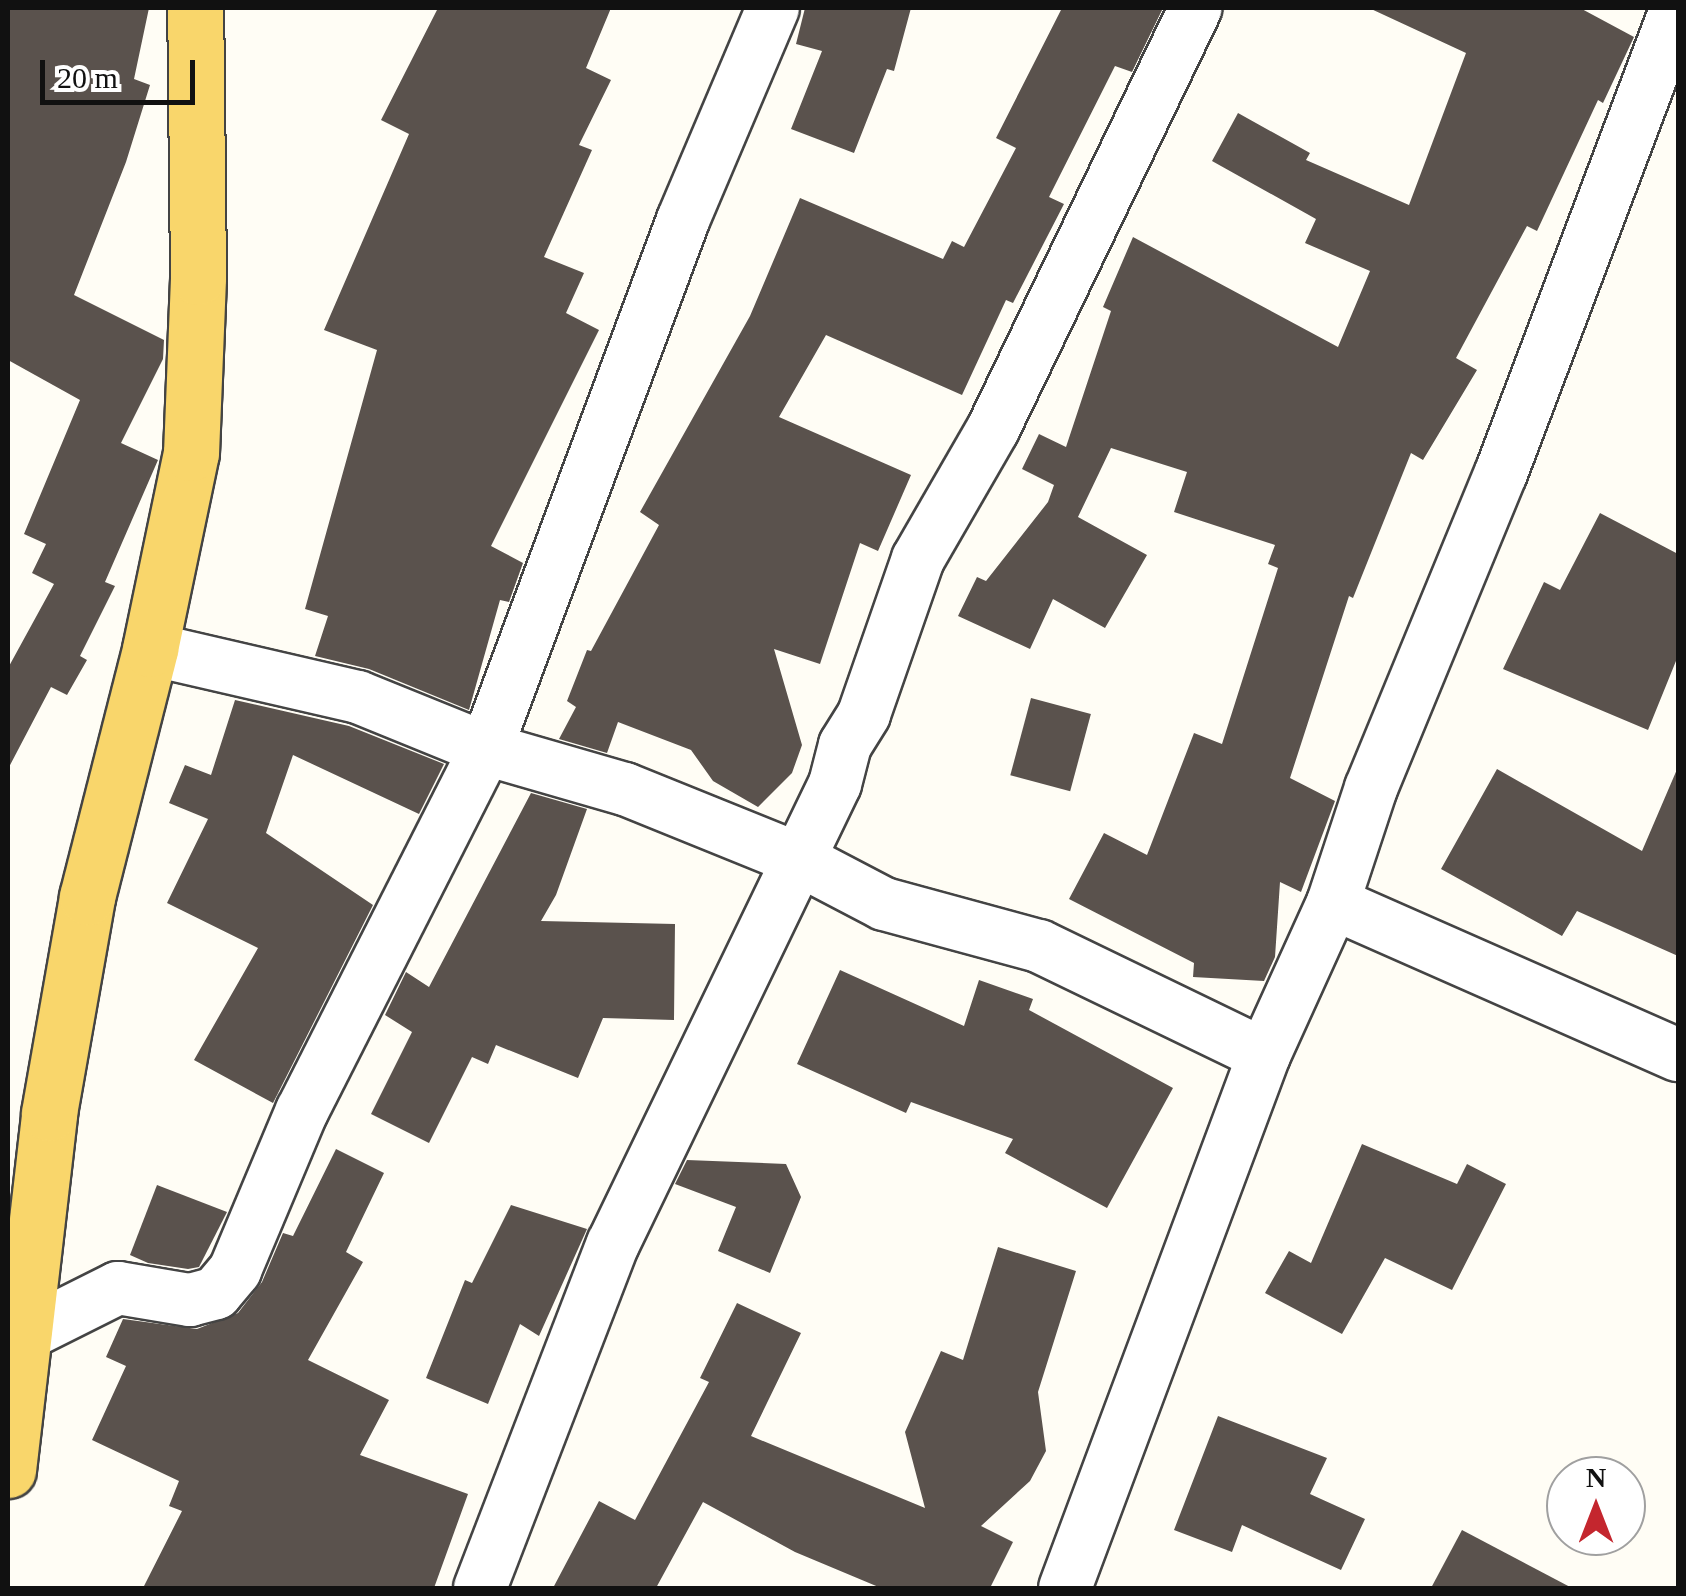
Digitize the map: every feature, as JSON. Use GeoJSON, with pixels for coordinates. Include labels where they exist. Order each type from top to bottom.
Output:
{"type":"FeatureCollection","features":[{"type":"Feature","properties":{"kind":"main road"},"geometry":{"type":"LineString","coordinates":[[8,1470],[48,1113],[86,897],[150,649],[191,453],[198,276],[195,8]]}},
{"type":"Feature","properties":{"kind":"street"},"geometry":{"type":"LineString","coordinates":[[24,1335],[118,1288],[190,1300],[216,1293],[235,1270],[302,1111],[486,750],[683,220],[773,8]]}},
{"type":"Feature","properties":{"kind":"street"},"geometry":{"type":"LineString","coordinates":[[480,1588],[613,1244],[835,784],[845,745],[864,714],[918,559],[993,429],[1196,8]]}},
{"type":"Feature","properties":{"kind":"street"},"geometry":{"type":"LineString","coordinates":[[1065,1588],[1264,1055],[1334,903],[1372,788],[1501,473],[1676,8]]}},
{"type":"Feature","properties":{"kind":"street"},"geometry":{"type":"LineString","coordinates":[[150,649],[358,697],[486,750],[624,789],[798,859],[884,904],[1039,946],[1264,1055]]}},
{"type":"Feature","properties":{"kind":"street"},"geometry":{"type":"LineString","coordinates":[[1334,903],[1678,1055]]}},
{"type":"Feature","properties":{"kind":"building"},"geometry":{"type":"Polygon","coordinates":[[[8,8],[149,8],[134,79],[150,85],[126,162],[74,295],[164,340],[163,359],[121,443],[158,460],[105,582],[115,586],[80,656],[87,660],[67,695],[51,687],[8,769],[8,668],[54,584],[32,573],[46,544],[24,534],[80,400],[8,360],[8,8]]]}},
{"type":"Feature","properties":{"kind":"building"},"geometry":{"type":"Polygon","coordinates":[[[438,8],[611,8],[586,68],[611,80],[579,145],[592,150],[544,257],[584,273],[566,313],[599,330],[491,546],[523,563],[509,602],[500,600],[469,710],[369,669],[315,656],[328,616],[305,609],[377,350],[324,330],[409,134],[381,120],[438,8]]]}},
{"type":"Feature","properties":{"kind":"building"},"geometry":{"type":"Polygon","coordinates":[[[805,8],[911,8],[894,71],[887,69],[854,153],[791,129],[822,51],[796,44],[805,8]]]}},
{"type":"Feature","properties":{"kind":"building"},"geometry":{"type":"Polygon","coordinates":[[[1062,8],[1163,8],[1132,72],[1115,66],[1049,197],[1064,204],[1013,303],[1006,300],[962,395],[826,335],[779,417],[911,475],[878,551],[860,543],[820,664],[774,649],[802,745],[792,773],[758,807],[713,781],[691,750],[618,722],[607,753],[559,739],[576,707],[567,701],[587,650],[591,651],[659,525],[640,512],[750,316],[800,198],[943,259],[952,241],[964,247],[1016,148],[996,138],[1062,8]]]}},
{"type":"Feature","properties":{"kind":"building"},"geometry":{"type":"Polygon","coordinates":[[[1369,8],[1580,8],[1634,37],[1603,103],[1598,100],[1537,231],[1527,226],[1456,358],[1477,370],[1423,460],[1411,453],[1353,598],[1349,596],[1290,778],[1335,801],[1301,892],[1280,882],[1275,957],[1264,981],[1193,977],[1194,963],[1069,899],[1104,833],[1147,855],[1194,733],[1222,744],[1278,568],[1268,564],[1275,545],[1174,512],[1187,472],[1111,448],[1078,517],[1147,555],[1105,628],[1053,599],[1030,649],[958,616],[977,577],[986,581],[1048,502],[1054,485],[1022,469],[1039,434],[1066,447],[1111,311],[1103,307],[1133,237],[1338,347],[1370,271],[1305,243],[1316,219],[1212,161],[1238,113],[1310,153],[1306,160],[1409,205],[1466,53],[1369,8]]]}},
{"type":"Feature","properties":{"kind":"building"},"geometry":{"type":"Polygon","coordinates":[[[1600,513],[1678,554],[1678,656],[1648,730],[1503,669],[1544,582],[1560,590],[1600,513]]]}},
{"type":"Feature","properties":{"kind":"building"},"geometry":{"type":"Polygon","coordinates":[[[1031,698],[1091,714],[1070,791],[1010,775],[1031,698]]]}},
{"type":"Feature","properties":{"kind":"building"},"geometry":{"type":"Polygon","coordinates":[[[235,700],[349,726],[444,764],[419,814],[293,755],[266,833],[373,905],[273,1103],[194,1060],[258,948],[167,903],[208,819],[169,803],[185,765],[211,775],[235,700]]]}},
{"type":"Feature","properties":{"kind":"building"},"geometry":{"type":"Polygon","coordinates":[[[1678,767],[1678,956],[1577,911],[1562,936],[1441,869],[1497,769],[1642,851],[1678,767]]]}},
{"type":"Feature","properties":{"kind":"building"},"geometry":{"type":"Polygon","coordinates":[[[531,793],[587,809],[556,895],[541,921],[675,924],[674,1020],[603,1018],[578,1078],[496,1045],[488,1064],[472,1057],[429,1143],[371,1114],[412,1032],[385,1015],[406,972],[429,987],[531,793]]]}},
{"type":"Feature","properties":{"kind":"building"},"geometry":{"type":"Polygon","coordinates":[[[840,970],[964,1026],[979,980],[1033,999],[1029,1010],[1173,1088],[1107,1208],[1005,1153],[1013,1139],[911,1102],[906,1113],[797,1064],[840,970]]]}},
{"type":"Feature","properties":{"kind":"building"},"geometry":{"type":"Polygon","coordinates":[[[1362,1144],[1457,1184],[1467,1164],[1506,1184],[1452,1290],[1385,1258],[1342,1334],[1265,1293],[1289,1251],[1311,1263],[1362,1144]]]}},
{"type":"Feature","properties":{"kind":"building"},"geometry":{"type":"Polygon","coordinates":[[[336,1149],[384,1173],[346,1252],[363,1262],[308,1360],[389,1400],[360,1455],[468,1494],[434,1588],[143,1588],[182,1511],[169,1506],[179,1481],[92,1440],[126,1366],[106,1357],[123,1319],[197,1329],[238,1313],[262,1282],[283,1233],[293,1236],[336,1149]]]}},
{"type":"Feature","properties":{"kind":"building"},"geometry":{"type":"Polygon","coordinates":[[[687,1160],[786,1164],[801,1197],[770,1273],[718,1251],[736,1207],[675,1184],[687,1160]]]}},
{"type":"Feature","properties":{"kind":"building"},"geometry":{"type":"Polygon","coordinates":[[[157,1185],[227,1212],[199,1267],[148,1263],[130,1255],[157,1185]]]}},
{"type":"Feature","properties":{"kind":"building"},"geometry":{"type":"Polygon","coordinates":[[[511,1205],[587,1229],[539,1336],[520,1324],[488,1404],[426,1378],[465,1280],[472,1283],[511,1205]]]}},
{"type":"Feature","properties":{"kind":"building"},"geometry":{"type":"Polygon","coordinates":[[[998,1247],[1076,1271],[1038,1392],[1046,1451],[1030,1481],[981,1526],[1013,1542],[990,1588],[881,1588],[795,1552],[703,1502],[656,1588],[553,1588],[599,1501],[635,1520],[709,1382],[700,1378],[737,1303],[801,1333],[751,1436],[925,1508],[905,1432],[941,1351],[963,1360],[998,1247]]]}},
{"type":"Feature","properties":{"kind":"building"},"geometry":{"type":"Polygon","coordinates":[[[1218,1416],[1327,1458],[1310,1494],[1365,1519],[1341,1570],[1242,1525],[1232,1552],[1174,1530],[1218,1416]]]}},
{"type":"Feature","properties":{"kind":"building"},"geometry":{"type":"Polygon","coordinates":[[[1462,1530],[1572,1588],[1431,1588],[1462,1530]]]}}]}
